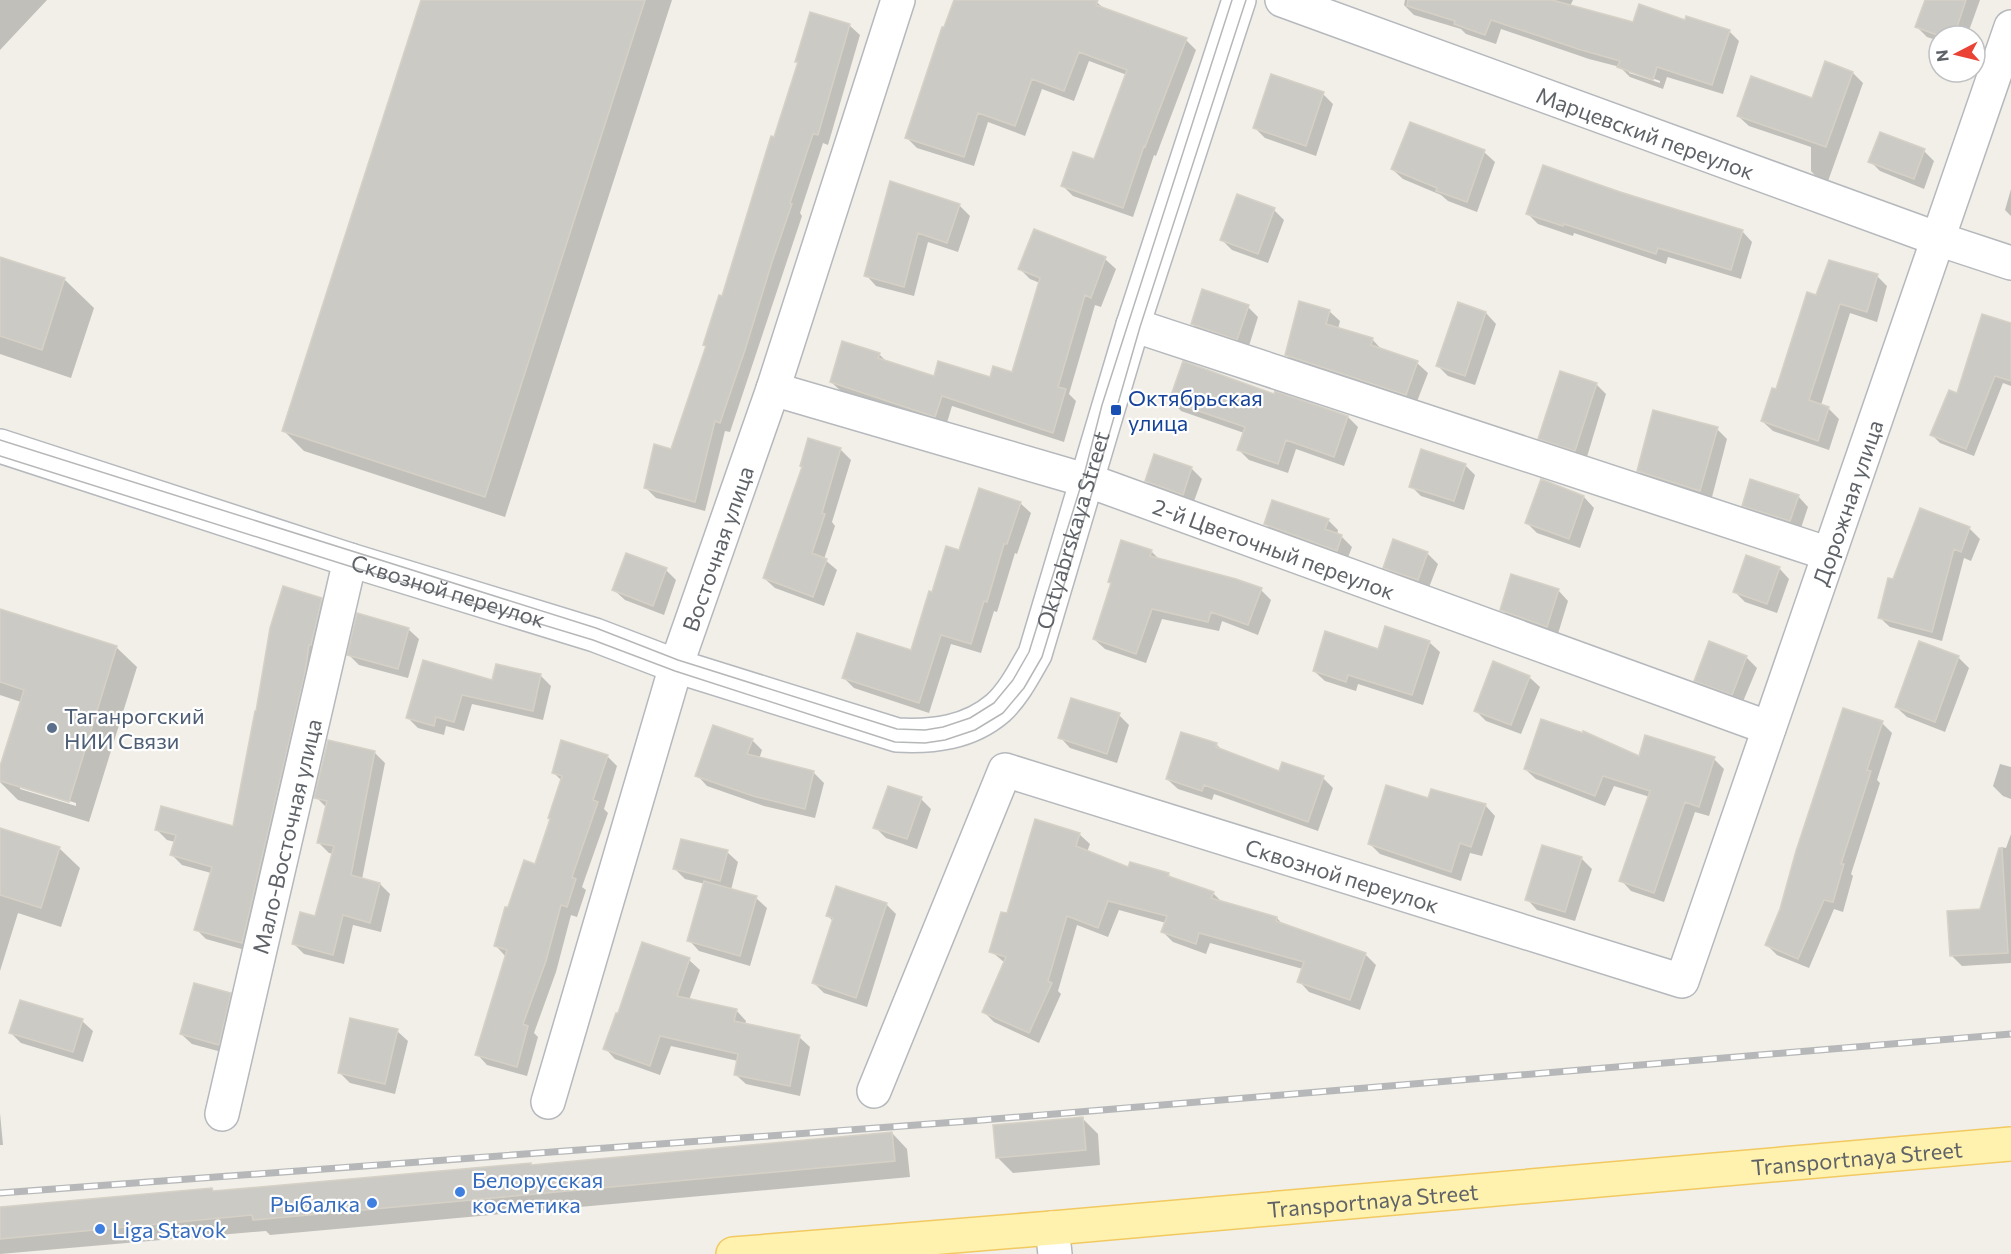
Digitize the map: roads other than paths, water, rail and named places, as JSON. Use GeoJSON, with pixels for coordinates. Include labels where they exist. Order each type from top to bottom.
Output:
{"type":"FeatureCollection","features":[{"type":"Feature","properties":{"kind":"main road","name":"Transportnaya Street"},"geometry":{"type":"LineString","coordinates":[[734,1254],[1054,1241],[2011,1144]]}},
{"type":"Feature","properties":{"kind":"street","name":"Восточная улица"},"geometry":{"type":"LineString","coordinates":[[548,1102],[676,666],[773,389],[898,0]]}},
{"type":"Feature","properties":{"kind":"street","name":"Oktyabrskaya Street"},"geometry":{"type":"LineString","coordinates":[[897,735],[944,734],[972,725],[998,708],[1017,685],[1035,654],[1133,325],[1239,0]]}},
{"type":"Feature","properties":{"kind":"street","name":"Марцевский переулок"},"geometry":{"type":"LineString","coordinates":[[1282,0],[1938,239],[2011,263]]}},
{"type":"Feature","properties":{"kind":"street","name":"Дорожная улица"},"geometry":{"type":"LineString","coordinates":[[1682,981],[2011,27]]}},
{"type":"Feature","properties":{"kind":"street"},"geometry":{"type":"LineString","coordinates":[[1133,325],[1829,554]]}},
{"type":"Feature","properties":{"kind":"street","name":"2-й Цветочный переулок"},"geometry":{"type":"LineString","coordinates":[[773,389],[1088,480],[1769,728]]}},
{"type":"Feature","properties":{"kind":"street","name":"Сквозной переулок"},"geometry":{"type":"LineString","coordinates":[[0,446],[350,560],[595,635],[676,666],[897,735]]}},
{"type":"Feature","properties":{"kind":"street","name":"Мало-Восточная улица"},"geometry":{"type":"LineString","coordinates":[[222,1114],[350,560]]}},
{"type":"Feature","properties":{"kind":"street","name":"Сквозной переулок"},"geometry":{"type":"LineString","coordinates":[[874,1091],[1005,770],[1682,981]]}},
{"type":"Feature","properties":{"kind":"tram line"},"geometry":{"type":"LineString","coordinates":[[0,440],[596,628],[678,660],[897,729],[925,730],[970,718],[994,703],[1013,680],[1029,652],[1083,479],[1102,405],[1232,0]]}},
{"type":"Feature","properties":{"kind":"tram line"},"geometry":{"type":"LineString","coordinates":[[0,456],[593,640],[675,671],[895,742],[925,743],[945,740],[975,730],[1003,713],[1024,688],[1042,657],[1140,327],[1246,0]]}},
{"type":"Feature","properties":{"kind":"railway"},"geometry":{"type":"LineString","coordinates":[[0,1193],[970,1121],[2011,1034]]}},
{"type":"Feature","properties":{"kind":"place","name":"Октябрьская улица"},"geometry":{"type":"Point","coordinates":[1116,410]}},
{"type":"Feature","properties":{"kind":"place","name":"Таганрогский НИИ Связи"},"geometry":{"type":"Point","coordinates":[52,728]}},
{"type":"Feature","properties":{"kind":"place","name":"Белорусская косметика"},"geometry":{"type":"Point","coordinates":[460,1192]}},
{"type":"Feature","properties":{"kind":"place","name":"Рыбалка"},"geometry":{"type":"Point","coordinates":[372,1203]}},
{"type":"Feature","properties":{"kind":"place","name":"Liga Stavok"},"geometry":{"type":"Point","coordinates":[100,1229]}}]}
